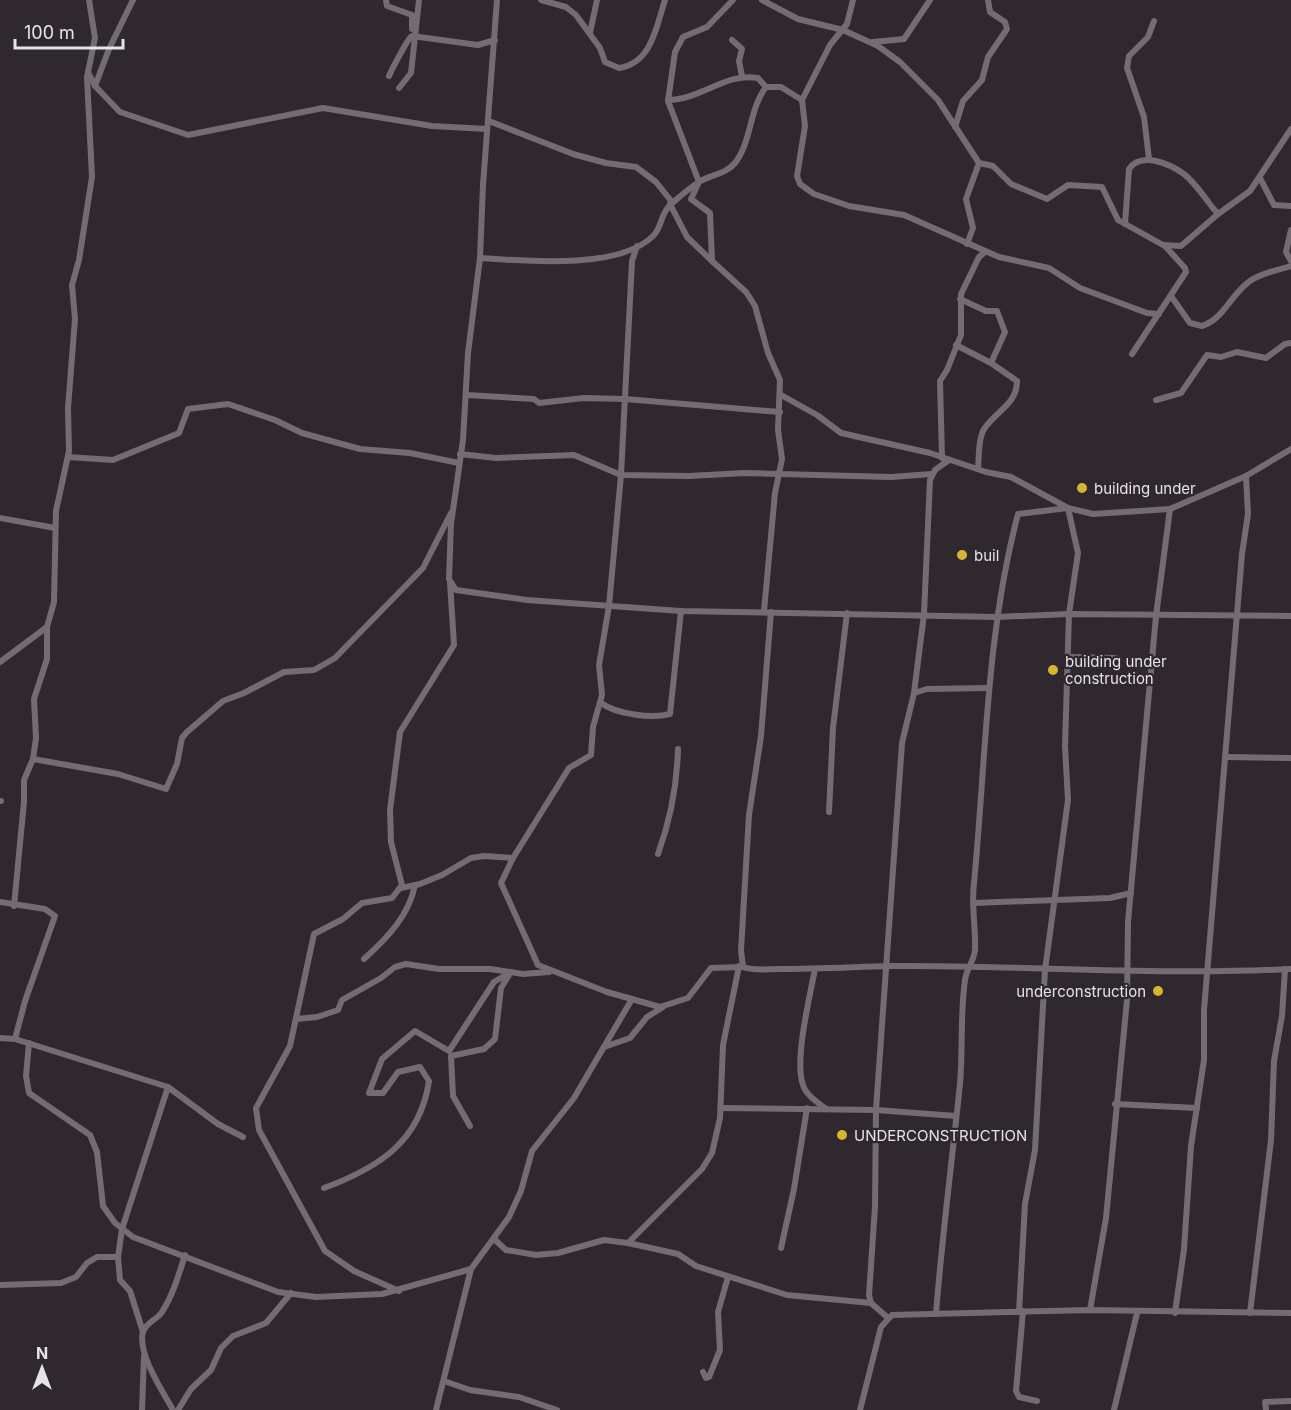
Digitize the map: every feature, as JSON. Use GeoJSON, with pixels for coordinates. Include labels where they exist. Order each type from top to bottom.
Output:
{"type":"FeatureCollection","features":[{"type":"Feature","properties":{"kind":"street"},"geometry":{"type":"LineString","coordinates":[[14,906],[24,780],[33,759],[36,738],[34,699],[48,656],[47,627],[54,596],[57,501],[68,457],[68,408],[75,319],[72,285],[79,260],[92,177],[88,72],[96,38],[89,0]]}},
{"type":"Feature","properties":{"kind":"street"},"geometry":{"type":"LineString","coordinates":[[95,86],[109,49],[133,0]]}},
{"type":"Feature","properties":{"kind":"street"},"geometry":{"type":"LineString","coordinates":[[386,0],[387,6],[412,15],[411,73],[399,88]]}},
{"type":"Feature","properties":{"kind":"street"},"geometry":{"type":"LineString","coordinates":[[413,36],[419,0]]}},
{"type":"Feature","properties":{"kind":"street"},"geometry":{"type":"LineString","coordinates":[[401,888],[400,871],[391,842],[390,810],[400,732],[454,645],[449,579],[453,510],[467,395],[468,353],[480,258],[497,0]]}},
{"type":"Feature","properties":{"kind":"street"},"geometry":{"type":"LineString","coordinates":[[541,0],[570,10],[590,33],[607,64],[615,67],[626,67],[641,59],[650,45],[665,0]]}},
{"type":"Feature","properties":{"kind":"street"},"geometry":{"type":"LineString","coordinates":[[590,33],[597,0]]}},
{"type":"Feature","properties":{"kind":"street"},"geometry":{"type":"LineString","coordinates":[[713,263],[710,213],[691,199],[699,182],[668,100],[675,52],[681,40],[707,27],[733,0]]}},
{"type":"Feature","properties":{"kind":"street"},"geometry":{"type":"LineString","coordinates":[[762,0],[798,19],[843,30],[872,42],[900,62],[938,100],[979,162],[993,166],[1011,184],[1038,197],[1051,198],[1068,185],[1102,187],[1114,217],[1163,245],[1185,268],[1186,272],[1132,354]]}},
{"type":"Feature","properties":{"kind":"street"},"geometry":{"type":"LineString","coordinates":[[853,0],[843,30],[818,66],[802,100],[805,126],[797,176],[800,184],[814,194],[849,206],[904,215],[985,252],[1049,268],[1080,288],[1147,313],[1159,314]]}},
{"type":"Feature","properties":{"kind":"street"},"geometry":{"type":"LineString","coordinates":[[872,42],[904,39],[930,0]]}},
{"type":"Feature","properties":{"kind":"street"},"geometry":{"type":"LineString","coordinates":[[955,127],[963,101],[982,80],[988,57],[1007,29],[1005,22],[990,12],[988,0]]}},
{"type":"Feature","properties":{"kind":"street"},"geometry":{"type":"LineString","coordinates":[[1149,159],[1144,117],[1127,68],[1129,56],[1148,37],[1154,21]]}},
{"type":"Feature","properties":{"kind":"street"},"geometry":{"type":"LineString","coordinates":[[389,76],[400,60],[408,39],[413,36],[478,45],[495,40]]}},
{"type":"Feature","properties":{"kind":"street"},"geometry":{"type":"LineString","coordinates":[[732,40],[742,49],[739,61],[742,76]]}},
{"type":"Feature","properties":{"kind":"street"},"geometry":{"type":"LineString","coordinates":[[88,72],[95,86],[120,112],[188,135],[323,108],[432,126],[487,129]]}},
{"type":"Feature","properties":{"kind":"street"},"geometry":{"type":"LineString","coordinates":[[668,100],[702,93],[711,86],[742,76],[758,78],[766,87],[781,87],[802,100]]}},
{"type":"Feature","properties":{"kind":"street"},"geometry":{"type":"LineString","coordinates":[[480,258],[578,259],[618,255],[637,246],[653,236],[660,217],[671,203],[699,182],[733,165],[743,147],[756,104],[766,87]]}},
{"type":"Feature","properties":{"kind":"street"},"geometry":{"type":"LineString","coordinates":[[489,121],[573,154],[606,163],[636,167],[656,182],[671,203],[687,237],[746,292],[755,306],[768,353],[779,375],[781,395],[778,430],[782,459],[775,493],[761,736],[749,815],[741,967],[723,1045],[721,1108],[712,1154],[702,1169],[628,1243]]}},
{"type":"Feature","properties":{"kind":"street"},"geometry":{"type":"LineString","coordinates":[[1163,245],[1181,246],[1218,214],[1237,202],[1260,178],[1291,129]]}},
{"type":"Feature","properties":{"kind":"street"},"geometry":{"type":"LineString","coordinates":[[1125,224],[1129,169],[1137,162],[1149,159],[1185,175],[1218,214]]}},
{"type":"Feature","properties":{"kind":"street"},"geometry":{"type":"LineString","coordinates":[[967,244],[973,228],[966,200],[979,162]]}},
{"type":"Feature","properties":{"kind":"street"},"geometry":{"type":"LineString","coordinates":[[1260,178],[1274,205],[1291,206]]}},
{"type":"Feature","properties":{"kind":"street"},"geometry":{"type":"LineString","coordinates":[[1291,230],[1286,252],[1291,261]]}},
{"type":"Feature","properties":{"kind":"street"},"geometry":{"type":"LineString","coordinates":[[637,246],[632,261],[621,475],[609,606],[599,665],[603,688],[593,727],[590,756],[569,768],[501,879],[502,888],[535,963],[607,992],[663,1006]]}},
{"type":"Feature","properties":{"kind":"street"},"geometry":{"type":"LineString","coordinates":[[871,1303],[869,1287],[875,1207],[876,1110],[882,1013],[888,966],[891,874],[898,828],[902,743],[914,693],[924,614],[924,561],[932,474],[946,459],[939,386],[962,328],[960,299],[979,257],[985,252]]}},
{"type":"Feature","properties":{"kind":"street"},"geometry":{"type":"LineString","coordinates":[[1171,296],[1192,325],[1202,326],[1218,318],[1234,295],[1252,280],[1291,266]]}},
{"type":"Feature","properties":{"kind":"street"},"geometry":{"type":"LineString","coordinates":[[960,299],[986,311],[997,311],[1003,323],[1004,338],[992,363]]}},
{"type":"Feature","properties":{"kind":"street"},"geometry":{"type":"LineString","coordinates":[[1156,400],[1181,393],[1207,355],[1221,357],[1237,352],[1266,358],[1285,344],[1291,344]]}},
{"type":"Feature","properties":{"kind":"street"},"geometry":{"type":"LineString","coordinates":[[956,345],[992,363],[1015,378],[1017,386],[1008,406],[992,418],[982,432],[978,469]]}},
{"type":"Feature","properties":{"kind":"street"},"geometry":{"type":"LineString","coordinates":[[467,395],[518,398],[539,403],[584,398],[625,399],[780,412]]}},
{"type":"Feature","properties":{"kind":"street"},"geometry":{"type":"LineString","coordinates":[[781,395],[817,415],[841,433],[1011,477],[1068,508],[1078,553],[1069,614],[1065,746],[1068,800],[1045,970],[1035,1150],[1025,1204],[1016,1391],[1019,1397],[1037,1401]]}},
{"type":"Feature","properties":{"kind":"street"},"geometry":{"type":"LineString","coordinates":[[68,457],[104,460],[121,458],[179,433],[188,409],[222,404],[275,420],[302,433],[360,449],[410,453],[459,463]]}},
{"type":"Feature","properties":{"kind":"street"},"geometry":{"type":"LineString","coordinates":[[936,1314],[944,1216],[950,1189],[960,1084],[964,982],[975,949],[973,903],[988,688],[996,617],[1018,514],[1068,508],[1106,515],[1170,509],[1246,476],[1291,449]]}},
{"type":"Feature","properties":{"kind":"street"},"geometry":{"type":"LineString","coordinates":[[460,454],[496,458],[574,455],[621,475],[689,476],[745,472],[779,475],[891,477],[932,474]]}},
{"type":"Feature","properties":{"kind":"street"},"geometry":{"type":"LineString","coordinates":[[1175,1312],[1181,1284],[1197,1108],[1204,1060],[1208,971],[1237,614],[1248,514],[1246,476]]}},
{"type":"Feature","properties":{"kind":"street"},"geometry":{"type":"LineString","coordinates":[[1090,1310],[1106,1218],[1115,1104],[1126,1014],[1131,893],[1156,616],[1170,509]]}},
{"type":"Feature","properties":{"kind":"street"},"geometry":{"type":"LineString","coordinates":[[33,759],[118,774],[166,789],[177,764],[182,738],[187,732],[223,701],[284,672],[314,670],[335,658],[423,568],[453,510]]}},
{"type":"Feature","properties":{"kind":"street"},"geometry":{"type":"LineString","coordinates":[[0,518],[55,528]]}},
{"type":"Feature","properties":{"kind":"street"},"geometry":{"type":"LineString","coordinates":[[449,579],[450,584],[460,591],[527,600],[681,611],[996,617],[1069,614],[1291,616]]}},
{"type":"Feature","properties":{"kind":"street"},"geometry":{"type":"LineString","coordinates":[[601,703],[612,710],[641,714],[670,714],[681,611]]}},
{"type":"Feature","properties":{"kind":"street"},"geometry":{"type":"LineString","coordinates":[[829,812],[833,728],[847,613]]}},
{"type":"Feature","properties":{"kind":"street"},"geometry":{"type":"LineString","coordinates":[[0,663],[47,627]]}},
{"type":"Feature","properties":{"kind":"street"},"geometry":{"type":"LineString","coordinates":[[1069,657],[1115,658]]}},
{"type":"Feature","properties":{"kind":"street"},"geometry":{"type":"LineString","coordinates":[[914,693],[936,689],[988,688]]}},
{"type":"Feature","properties":{"kind":"street"},"geometry":{"type":"LineString","coordinates":[[658,854],[671,820],[677,785],[678,749]]}},
{"type":"Feature","properties":{"kind":"street"},"geometry":{"type":"LineString","coordinates":[[1227,757],[1291,758]]}},
{"type":"Feature","properties":{"kind":"street"},"geometry":{"type":"LineString","coordinates":[[399,1291],[354,1271],[325,1251],[297,1204],[260,1130],[258,1104],[290,1046],[314,934],[343,919],[362,903],[392,898],[401,888],[449,872],[471,858],[513,858]]}},
{"type":"Feature","properties":{"kind":"street"},"geometry":{"type":"LineString","coordinates":[[364,959],[401,921],[412,898],[415,885]]}},
{"type":"Feature","properties":{"kind":"street"},"geometry":{"type":"LineString","coordinates":[[973,903],[1110,898],[1131,893]]}},
{"type":"Feature","properties":{"kind":"street"},"geometry":{"type":"LineString","coordinates":[[0,902],[14,906],[45,909],[55,916],[15,1039]]}},
{"type":"Feature","properties":{"kind":"street"},"geometry":{"type":"LineString","coordinates":[[296,1019],[317,1017],[338,1010],[342,999],[401,964],[537,974],[552,971]]}},
{"type":"Feature","properties":{"kind":"street"},"geometry":{"type":"LineString","coordinates":[[604,1047],[630,1038],[647,1017],[663,1006],[688,998],[711,968],[815,969],[888,966],[1045,970],[1079,968],[1128,971],[1288,969],[1274,1061],[1270,1151],[1250,1313]]}},
{"type":"Feature","properties":{"kind":"street"},"geometry":{"type":"LineString","coordinates":[[815,969],[804,1024],[802,1082],[807,1092],[826,1109]]}},
{"type":"Feature","properties":{"kind":"street"},"geometry":{"type":"LineString","coordinates":[[470,1126],[453,1096],[451,1056],[484,1048],[495,1039],[501,988],[511,972]]}},
{"type":"Feature","properties":{"kind":"street"},"geometry":{"type":"LineString","coordinates":[[324,1188],[356,1176],[397,1150],[426,1105],[429,1082],[420,1067],[398,1072],[383,1093],[369,1093],[382,1059],[415,1031],[449,1051],[494,982],[511,972]]}},
{"type":"Feature","properties":{"kind":"street"},"geometry":{"type":"LineString","coordinates":[[436,1410],[471,1269],[494,1239],[517,1200],[532,1151],[574,1098],[632,999]]}},
{"type":"Feature","properties":{"kind":"street"},"geometry":{"type":"LineString","coordinates":[[0,1038],[29,1043],[168,1087],[218,1124],[243,1137]]}},
{"type":"Feature","properties":{"kind":"street"},"geometry":{"type":"LineString","coordinates":[[29,1043],[26,1077],[29,1092],[90,1135],[97,1152],[103,1206],[122,1229],[133,1237],[185,1255],[250,1282],[316,1297],[351,1297],[399,1291],[471,1269]]}},
{"type":"Feature","properties":{"kind":"street"},"geometry":{"type":"LineString","coordinates":[[142,1410],[143,1332],[130,1291],[120,1280],[118,1257],[122,1229],[168,1087]]}},
{"type":"Feature","properties":{"kind":"street"},"geometry":{"type":"LineString","coordinates":[[1115,1104],[1197,1108]]}},
{"type":"Feature","properties":{"kind":"street"},"geometry":{"type":"LineString","coordinates":[[721,1108],[876,1110],[956,1116]]}},
{"type":"Feature","properties":{"kind":"street"},"geometry":{"type":"LineString","coordinates":[[781,1248],[795,1187],[807,1108]]}},
{"type":"Feature","properties":{"kind":"street"},"geometry":{"type":"LineString","coordinates":[[494,1239],[506,1250],[536,1255],[558,1253],[604,1240],[628,1243],[678,1254],[696,1266],[787,1295],[871,1303],[887,1317],[1090,1310],[1291,1313]]}},
{"type":"Feature","properties":{"kind":"street"},"geometry":{"type":"LineString","coordinates":[[143,1332],[146,1326],[161,1314],[178,1279],[185,1255]]}},
{"type":"Feature","properties":{"kind":"street"},"geometry":{"type":"LineString","coordinates":[[0,1285],[33,1285],[53,1281],[61,1283],[76,1276],[87,1263],[97,1257],[118,1257]]}},
{"type":"Feature","properties":{"kind":"street"},"geometry":{"type":"LineString","coordinates":[[703,1372],[706,1378],[709,1377],[720,1350],[718,1312],[728,1277]]}},
{"type":"Feature","properties":{"kind":"street"},"geometry":{"type":"LineString","coordinates":[[178,1410],[191,1389],[211,1370],[225,1343],[233,1336],[266,1323],[291,1293]]}},
{"type":"Feature","properties":{"kind":"street"},"geometry":{"type":"LineString","coordinates":[[1114,1410],[1137,1312]]}},
{"type":"Feature","properties":{"kind":"street"},"geometry":{"type":"LineString","coordinates":[[860,1410],[881,1327],[887,1317]]}},
{"type":"Feature","properties":{"kind":"street"},"geometry":{"type":"LineString","coordinates":[[143,1350],[173,1410]]}},
{"type":"Feature","properties":{"kind":"street"},"geometry":{"type":"LineString","coordinates":[[444,1381],[470,1390],[519,1397],[557,1410]]}},
{"type":"Feature","properties":{"kind":"street"},"geometry":{"type":"LineString","coordinates":[[1266,1410],[1265,1402],[1291,1401]]}},
{"type":"Feature","properties":{"kind":"place","name":"building under"},"geometry":{"type":"Point","coordinates":[1082,488]}},
{"type":"Feature","properties":{"kind":"place","name":"buil"},"geometry":{"type":"Point","coordinates":[962,555]}},
{"type":"Feature","properties":{"kind":"place","name":"building under construction"},"geometry":{"type":"Point","coordinates":[1053,670]}},
{"type":"Feature","properties":{"kind":"place","name":"underconstruction"},"geometry":{"type":"Point","coordinates":[1158,991]}},
{"type":"Feature","properties":{"kind":"place","name":"UNDERCONSTRUCTION"},"geometry":{"type":"Point","coordinates":[842,1135]}}]}
